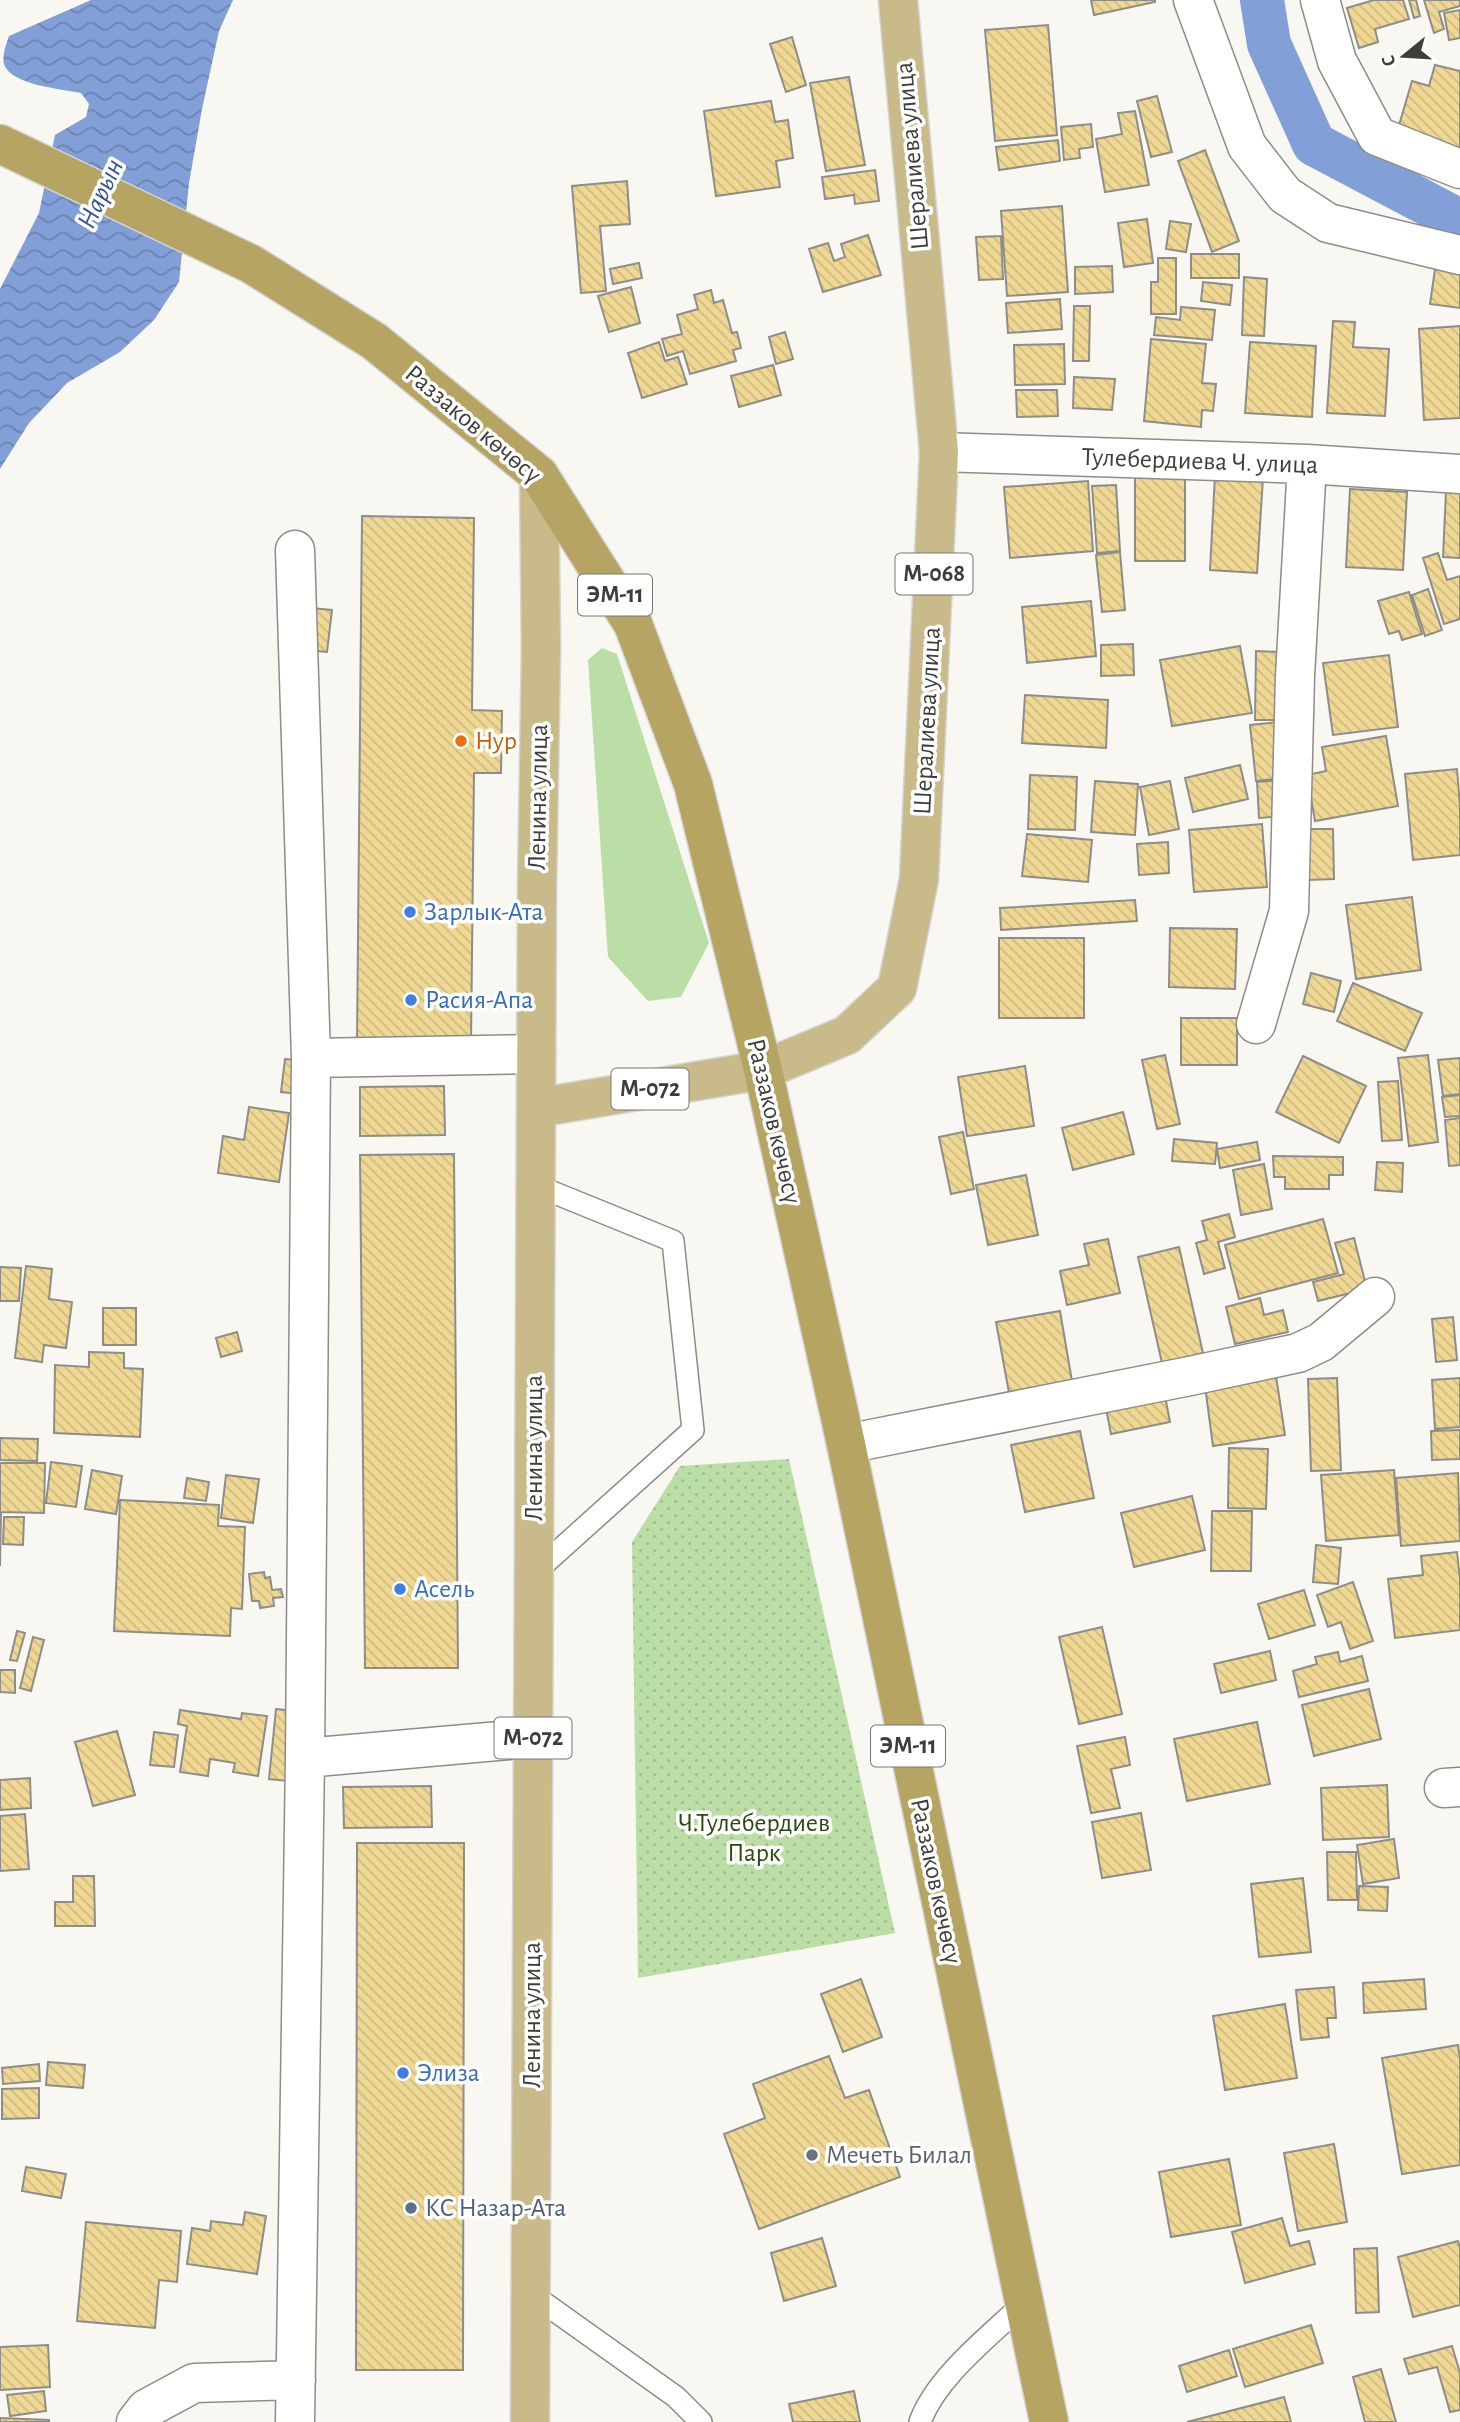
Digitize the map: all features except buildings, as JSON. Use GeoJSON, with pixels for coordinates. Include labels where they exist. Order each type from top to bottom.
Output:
{"type":"FeatureCollection","features":[{"type":"Feature","properties":{"kind":"highway","name":"Раззаков көчөсү"},"geometry":{"type":"LineString","coordinates":[[0,144],[251,264],[374,341],[539,475],[633,624],[693,784],[764,1070],[846,1444],[1049,2422]]}},
{"type":"Feature","properties":{"kind":"main road","name":"Шералиева улица"},"geometry":{"type":"LineString","coordinates":[[764,1070],[847,1035],[897,988],[919,879],[939,452],[898,0]]}},
{"type":"Feature","properties":{"kind":"main road","name":"Ленина улица"},"geometry":{"type":"LineString","coordinates":[[530,2422],[536,1054],[541,649],[539,475]]}},
{"type":"Feature","properties":{"kind":"main road","name":"М-072"},"geometry":{"type":"LineString","coordinates":[[536,1108],[764,1070]]}},
{"type":"Feature","properties":{"kind":"street"},"geometry":{"type":"LineString","coordinates":[[1193,0],[1247,146],[1285,195],[1328,223],[1460,255]]}},
{"type":"Feature","properties":{"kind":"street"},"geometry":{"type":"LineString","coordinates":[[1320,0],[1337,61],[1377,136],[1460,169]]}},
{"type":"Feature","properties":{"kind":"street","name":"Тулебердиева Ч. улица"},"geometry":{"type":"LineString","coordinates":[[939,452],[1307,464],[1460,474]]}},
{"type":"Feature","properties":{"kind":"street"},"geometry":{"type":"LineString","coordinates":[[1256,1024],[1289,911],[1295,676],[1307,464]]}},
{"type":"Feature","properties":{"kind":"street"},"geometry":{"type":"LineString","coordinates":[[295,550],[311,1058],[305,1758],[295,2422]]}},
{"type":"Feature","properties":{"kind":"street"},"geometry":{"type":"LineString","coordinates":[[311,1058],[536,1054]]}},
{"type":"Feature","properties":{"kind":"street"},"geometry":{"type":"LineString","coordinates":[[846,1444],[1298,1353],[1321,1342],[1375,1297]]}},
{"type":"Feature","properties":{"kind":"street"},"geometry":{"type":"LineString","coordinates":[[305,1758],[533,1738]]}},
{"type":"Feature","properties":{"kind":"street"},"geometry":{"type":"LineString","coordinates":[[136,2422],[146,2409],[194,2383],[296,2380]]}},
{"type":"Feature","properties":{"kind":"lane"},"geometry":{"type":"LineString","coordinates":[[534,1573],[693,1430],[673,1241],[536,1185]]}},
{"type":"Feature","properties":{"kind":"lane"},"geometry":{"type":"LineString","coordinates":[[530,2292],[676,2397],[701,2422]]}},
{"type":"Feature","properties":{"kind":"lane"},"geometry":{"type":"LineString","coordinates":[[920,2422],[939,2388],[968,2356],[1024,2303]]}},
{"type":"Feature","properties":{"kind":"green space"},"geometry":{"type":"Polygon","coordinates":[[[602,648],[617,654],[709,943],[681,997],[648,1001],[608,957],[588,660],[602,648]]]}},
{"type":"Feature","properties":{"kind":"green space","name":"Ч.Тулебердиев Парк"},"geometry":{"type":"Polygon","coordinates":[[[789,1459],[895,1933],[638,1978],[632,1542],[680,1466],[789,1459]]]}},
{"type":"Feature","properties":{"kind":"water","name":"Нарын"},"geometry":{"type":"Polygon","coordinates":[[[91,0],[233,0],[219,31],[202,109],[189,183],[179,282],[154,320],[120,352],[67,383],[29,423],[0,469],[0,289],[39,213],[55,135],[86,117],[89,104],[81,93],[38,85],[16,77],[4,64],[4,54],[9,36],[91,0]]]}},
{"type":"Feature","properties":{"kind":"waterway"},"geometry":{"type":"LineString","coordinates":[[1262,0],[1269,44],[1314,144],[1460,221]]}},
{"type":"Feature","properties":{"kind":"place","name":"Нур"},"geometry":{"type":"Point","coordinates":[461,741]}},
{"type":"Feature","properties":{"kind":"place","name":"Зарлык-Ата"},"geometry":{"type":"Point","coordinates":[410,912]}},
{"type":"Feature","properties":{"kind":"place","name":"Расия-Апа"},"geometry":{"type":"Point","coordinates":[411,1000]}},
{"type":"Feature","properties":{"kind":"place","name":"Асель"},"geometry":{"type":"Point","coordinates":[400,1589]}},
{"type":"Feature","properties":{"kind":"place","name":"Элиза"},"geometry":{"type":"Point","coordinates":[403,2073]}},
{"type":"Feature","properties":{"kind":"place","name":"Мечеть Билал"},"geometry":{"type":"Point","coordinates":[812,2155]}},
{"type":"Feature","properties":{"kind":"place","name":"КС Назар-Ата"},"geometry":{"type":"Point","coordinates":[411,2208]}}]}
